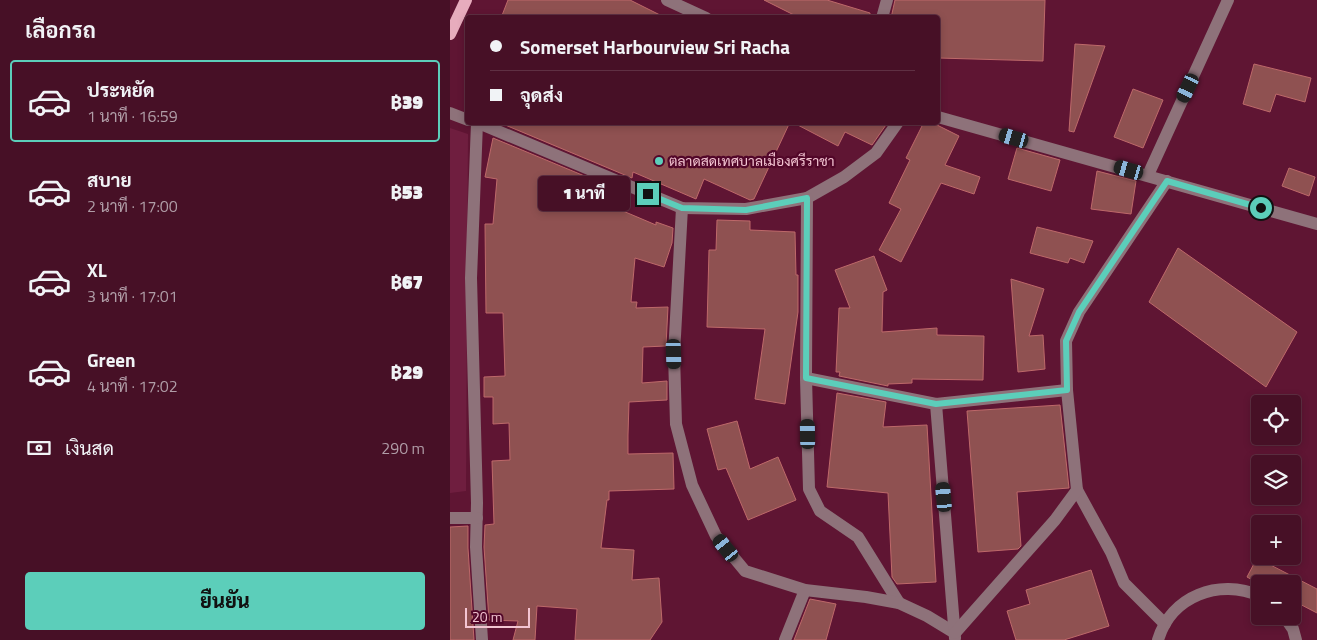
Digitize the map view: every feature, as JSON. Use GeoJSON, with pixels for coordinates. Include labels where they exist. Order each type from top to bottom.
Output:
{"type":"FeatureCollection","features":[{"type":"Feature","properties":{"kind":"main road"},"geometry":{"type":"LineString","coordinates":[[450,34],[466,0]]}},
{"type":"Feature","properties":{"kind":"street"},"geometry":{"type":"LineString","coordinates":[[667,0],[700,15]]}},
{"type":"Feature","properties":{"kind":"street"},"geometry":{"type":"LineString","coordinates":[[883,15],[887,0]]}},
{"type":"Feature","properties":{"kind":"street"},"geometry":{"type":"LineString","coordinates":[[1148,175],[1228,0]]}},
{"type":"Feature","properties":{"kind":"street"},"geometry":{"type":"LineString","coordinates":[[450,113],[465,119]]}},
{"type":"Feature","properties":{"kind":"street"},"geometry":{"type":"LineString","coordinates":[[940,118],[1317,224]]}},
{"type":"Feature","properties":{"kind":"street"},"geometry":{"type":"LineString","coordinates":[[476,125],[471,278],[477,518],[476,548],[482,640]]}},
{"type":"Feature","properties":{"kind":"street"},"geometry":{"type":"LineString","coordinates":[[481,125],[682,208],[746,210],[807,198],[844,177],[876,153],[896,125]]}},
{"type":"Feature","properties":{"kind":"street"},"geometry":{"type":"LineString","coordinates":[[1165,624],[1124,584],[1111,552],[1077,490],[1067,390],[1066,341],[1079,312],[1167,181]]}},
{"type":"Feature","properties":{"kind":"street"},"geometry":{"type":"LineString","coordinates":[[807,198],[806,378],[809,489],[820,511],[858,537],[899,604]]}},
{"type":"Feature","properties":{"kind":"street"},"geometry":{"type":"LineString","coordinates":[[682,208],[674,354],[676,424],[692,485],[716,536],[745,571],[805,590],[866,597],[899,604],[927,616],[955,637]]}},
{"type":"Feature","properties":{"kind":"street"},"geometry":{"type":"LineString","coordinates":[[806,378],[936,404],[1067,390]]}},
{"type":"Feature","properties":{"kind":"street"},"geometry":{"type":"LineString","coordinates":[[936,404],[955,637]]}},
{"type":"Feature","properties":{"kind":"street"},"geometry":{"type":"LineString","coordinates":[[955,637],[1055,520],[1077,490]]}},
{"type":"Feature","properties":{"kind":"street"},"geometry":{"type":"LineString","coordinates":[[450,518],[477,518]]}},
{"type":"Feature","properties":{"kind":"street"},"geometry":{"type":"LineString","coordinates":[[1158,640],[1170,616],[1188,600],[1210,590],[1235,588],[1251,593]]}},
{"type":"Feature","properties":{"kind":"street"},"geometry":{"type":"LineString","coordinates":[[785,640],[805,590]]}},
{"type":"Feature","properties":{"kind":"street"},"geometry":{"type":"LineString","coordinates":[[1290,625],[1296,640]]}},
{"type":"Feature","properties":{"kind":"shaded area"},"geometry":{"type":"Polygon","coordinates":[[[450,128],[468,134],[466,491],[450,493],[450,128]]]}},
{"type":"Feature","properties":{"kind":"building"},"geometry":{"type":"Polygon","coordinates":[[[508,0],[630,0],[660,15],[502,15],[508,0]]]}},
{"type":"Feature","properties":{"kind":"building"},"geometry":{"type":"Polygon","coordinates":[[[764,0],[827,0],[870,13],[870,15],[794,15],[764,0]]]}},
{"type":"Feature","properties":{"kind":"building"},"geometry":{"type":"Polygon","coordinates":[[[895,0],[1045,0],[1043,61],[940,58],[940,15],[892,15],[895,0]]]}},
{"type":"Feature","properties":{"kind":"building"},"geometry":{"type":"Polygon","coordinates":[[[1075,44],[1105,46],[1074,132],[1069,131],[1075,44]]]}},
{"type":"Feature","properties":{"kind":"building"},"geometry":{"type":"Polygon","coordinates":[[[1254,64],[1311,78],[1305,102],[1276,94],[1270,112],[1243,104],[1254,64]]]}},
{"type":"Feature","properties":{"kind":"building"},"geometry":{"type":"Polygon","coordinates":[[[1133,89],[1163,100],[1143,148],[1114,137],[1133,89]]]}},
{"type":"Feature","properties":{"kind":"building","name":"ตลาดสดเทศบาลเมืองศรีราชา"},"geometry":{"type":"Polygon","coordinates":[[[505,125],[789,125],[754,199],[750,200],[704,179],[696,199],[633,172],[632,178],[505,125]]]}},
{"type":"Feature","properties":{"kind":"building"},"geometry":{"type":"Polygon","coordinates":[[[798,125],[886,125],[872,145],[845,132],[838,146],[798,125]]]}},
{"type":"Feature","properties":{"kind":"building"},"geometry":{"type":"Polygon","coordinates":[[[922,125],[937,125],[959,136],[945,165],[980,177],[974,194],[941,183],[901,262],[879,250],[901,209],[889,203],[910,160],[906,158],[922,125]]]}},
{"type":"Feature","properties":{"kind":"building"},"geometry":{"type":"Polygon","coordinates":[[[493,138],[628,194],[623,211],[656,225],[656,222],[673,228],[672,243],[664,267],[635,258],[631,302],[637,302],[636,308],[668,307],[666,346],[643,347],[642,383],[667,381],[667,400],[629,402],[628,454],[673,453],[674,489],[609,491],[601,548],[634,550],[632,580],[659,578],[662,622],[650,640],[575,640],[577,609],[537,606],[535,640],[513,640],[518,621],[489,620],[484,547],[485,525],[494,524],[492,461],[510,460],[509,423],[493,424],[493,397],[484,397],[484,377],[505,376],[503,313],[486,313],[485,224],[493,224],[497,179],[485,177],[493,138]]]}},
{"type":"Feature","properties":{"kind":"building"},"geometry":{"type":"Polygon","coordinates":[[[1017,148],[1060,160],[1051,191],[1008,179],[1017,148]]]}},
{"type":"Feature","properties":{"kind":"building"},"geometry":{"type":"Polygon","coordinates":[[[1289,168],[1315,177],[1309,196],[1282,186],[1289,168]]]}},
{"type":"Feature","properties":{"kind":"building"},"geometry":{"type":"Polygon","coordinates":[[[1097,171],[1136,181],[1131,214],[1091,209],[1097,171]]]}},
{"type":"Feature","properties":{"kind":"building"},"geometry":{"type":"Polygon","coordinates":[[[717,220],[750,221],[750,230],[795,232],[798,312],[785,404],[755,399],[765,329],[707,327],[709,250],[716,250],[717,220]]]}},
{"type":"Feature","properties":{"kind":"building"},"geometry":{"type":"Polygon","coordinates":[[[1037,227],[1093,241],[1084,263],[1070,258],[1068,263],[1030,253],[1037,227]]]}},
{"type":"Feature","properties":{"kind":"building"},"geometry":{"type":"Polygon","coordinates":[[[1178,248],[1297,332],[1266,387],[1149,302],[1178,248]]]}},
{"type":"Feature","properties":{"kind":"building"},"geometry":{"type":"Polygon","coordinates":[[[874,256],[887,290],[883,292],[882,332],[937,328],[937,335],[984,336],[983,380],[912,379],[912,383],[888,384],[888,386],[839,376],[840,372],[836,372],[839,308],[850,308],[835,270],[874,256]]]}},
{"type":"Feature","properties":{"kind":"building"},"geometry":{"type":"Polygon","coordinates":[[[1011,279],[1044,289],[1029,336],[1043,335],[1045,369],[1018,372],[1011,279]]]}},
{"type":"Feature","properties":{"kind":"building"},"geometry":{"type":"Polygon","coordinates":[[[837,393],[886,402],[883,427],[927,425],[936,582],[897,584],[892,577],[888,493],[827,487],[837,393]]]}},
{"type":"Feature","properties":{"kind":"building"},"geometry":{"type":"Polygon","coordinates":[[[1060,405],[1069,488],[1017,492],[1021,546],[1018,549],[978,552],[967,411],[1060,405]]]}},
{"type":"Feature","properties":{"kind":"building"},"geometry":{"type":"Polygon","coordinates":[[[737,421],[750,469],[778,457],[796,500],[748,520],[726,468],[718,470],[707,429],[737,421]]]}},
{"type":"Feature","properties":{"kind":"building"},"geometry":{"type":"Polygon","coordinates":[[[468,526],[474,640],[450,640],[450,527],[468,526]]]}},
{"type":"Feature","properties":{"kind":"building"},"geometry":{"type":"Polygon","coordinates":[[[1253,565],[1271,565],[1290,575],[1251,575],[1251,579],[1247,577],[1253,565]]]}},
{"type":"Feature","properties":{"kind":"building"},"geometry":{"type":"Polygon","coordinates":[[[1091,570],[1109,626],[1064,640],[1016,640],[1007,611],[1030,604],[1026,590],[1091,570]]]}},
{"type":"Feature","properties":{"kind":"building"},"geometry":{"type":"Polygon","coordinates":[[[1301,581],[1317,589],[1317,613],[1301,605],[1301,581]]]}},
{"type":"Feature","properties":{"kind":"building"},"geometry":{"type":"Polygon","coordinates":[[[810,599],[836,604],[826,640],[794,640],[810,599]]]}},
{"type":"Feature","properties":{"kind":"place","name":"ตลาดสดเทศบาลเมืองศรีราชา"},"geometry":{"type":"Point","coordinates":[659,161]}},
{"type":"Feature","properties":{"kind":"route"},"geometry":{"type":"LineString","coordinates":[[648,194],[682,208],[746,210],[807,198],[806,378],[936,404],[1067,390],[1066,341],[1079,312],[1167,181],[1261,208]]}}]}
